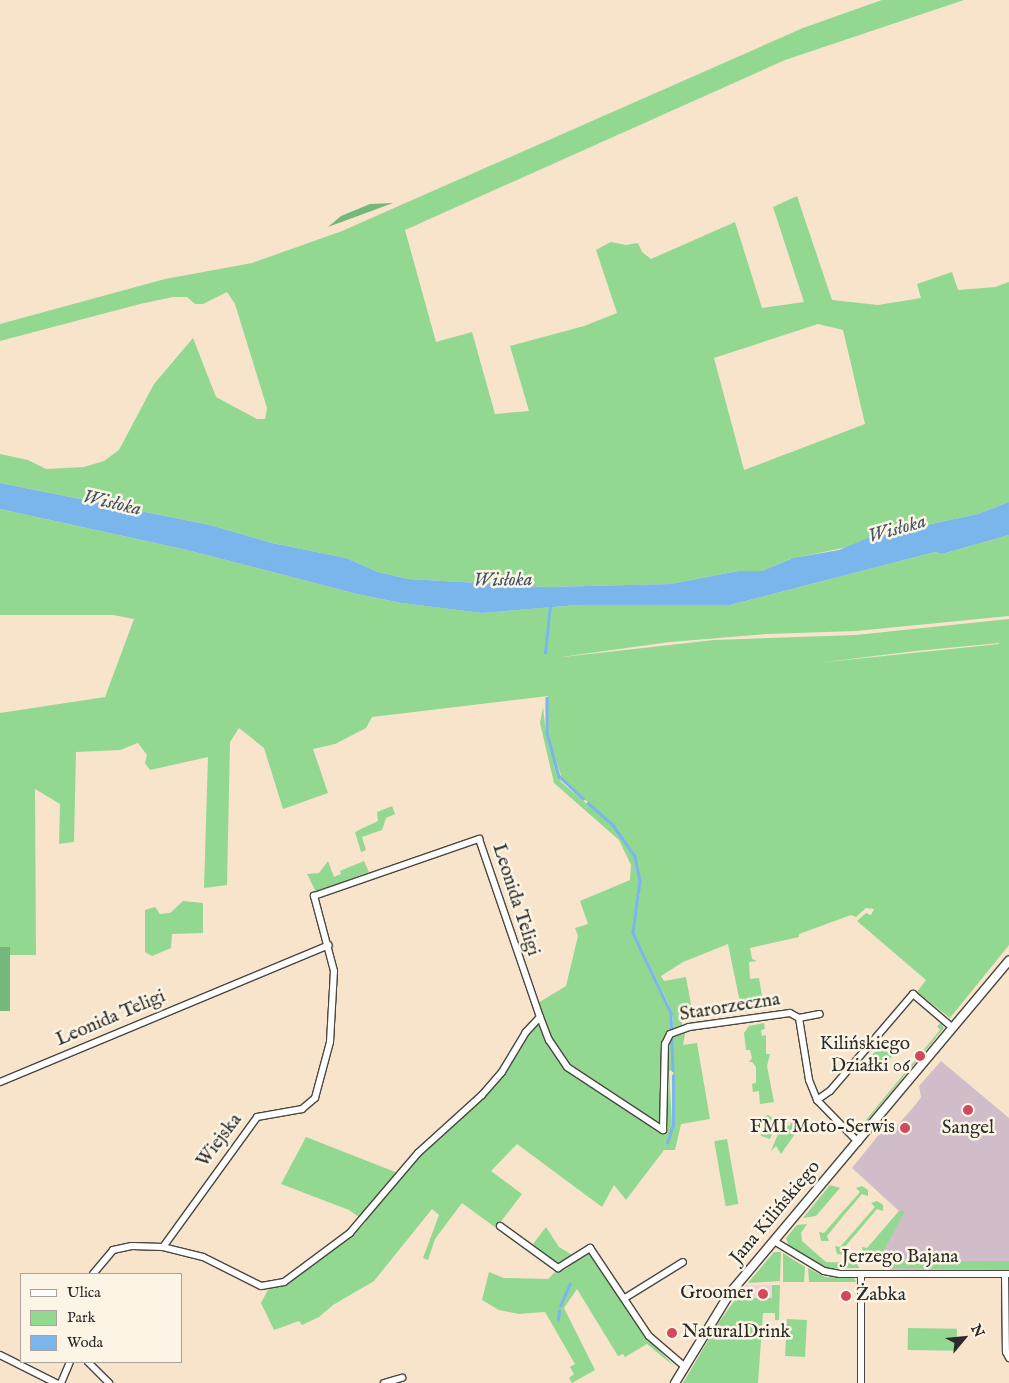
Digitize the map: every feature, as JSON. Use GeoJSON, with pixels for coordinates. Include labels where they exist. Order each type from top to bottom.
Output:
{"type":"FeatureCollection","features":[{"type":"Feature","properties":{"kind":"street","name":"Leonida Teligi"},"geometry":{"type":"LineString","coordinates":[[0,1082],[329,945],[314,896],[479,838],[540,1017]]}},
{"type":"Feature","properties":{"kind":"street","name":"Wiejska"},"geometry":{"type":"LineString","coordinates":[[163,1246],[257,1117],[302,1108],[316,1098],[326,1064],[333,1014],[334,971],[329,945]]}},
{"type":"Feature","properties":{"kind":"street","name":"Jana Kilińskiego"},"geometry":{"type":"LineString","coordinates":[[675,1383],[718,1311],[774,1241],[1009,961]]}},
{"type":"Feature","properties":{"kind":"street"},"geometry":{"type":"LineString","coordinates":[[817,1100],[830,1091],[913,994],[954,1028]]}},
{"type":"Feature","properties":{"kind":"street","name":"Starorzeczna"},"geometry":{"type":"LineString","coordinates":[[540,1017],[549,1040],[568,1067],[663,1130],[665,1044],[670,1034],[689,1027],[784,1012],[799,1018],[809,1080],[817,1100],[858,1142]]}},
{"type":"Feature","properties":{"kind":"street"},"geometry":{"type":"LineString","coordinates":[[799,1018],[820,1014]]}},
{"type":"Feature","properties":{"kind":"street"},"geometry":{"type":"LineString","coordinates":[[94,1273],[113,1250],[132,1246],[163,1246],[203,1257],[261,1286],[284,1282],[350,1233],[418,1154],[493,1084],[526,1032],[540,1017]]}},
{"type":"Feature","properties":{"kind":"street"},"geometry":{"type":"LineString","coordinates":[[500,1226],[558,1268],[590,1248],[657,1346],[685,1367]]}},
{"type":"Feature","properties":{"kind":"street","name":"Jerzego Bajana"},"geometry":{"type":"LineString","coordinates":[[774,1241],[824,1272],[861,1274],[1007,1274],[1006,1352],[1009,1358]]}},
{"type":"Feature","properties":{"kind":"street"},"geometry":{"type":"LineString","coordinates":[[625,1298],[683,1262]]}},
{"type":"Feature","properties":{"kind":"street"},"geometry":{"type":"LineString","coordinates":[[861,1274],[861,1383]]}},
{"type":"Feature","properties":{"kind":"street"},"geometry":{"type":"LineString","coordinates":[[0,1355],[56,1383]]}},
{"type":"Feature","properties":{"kind":"street"},"geometry":{"type":"LineString","coordinates":[[61,1383],[70,1363]]}},
{"type":"Feature","properties":{"kind":"street"},"geometry":{"type":"LineString","coordinates":[[89,1363],[108,1383]]}},
{"type":"Feature","properties":{"kind":"street"},"geometry":{"type":"LineString","coordinates":[[384,1383],[402,1378]]}},
{"type":"Feature","properties":{"kind":"shaded area"},"geometry":{"type":"Polygon","coordinates":[[[941,1061],[1009,1118],[1009,1270],[891,1270],[875,1261],[884,1251],[904,1211],[899,1211],[852,1168],[881,1132],[890,1134],[916,1104],[921,1097],[919,1086],[941,1061]]]}},
{"type":"Feature","properties":{"kind":"shaded area"},"geometry":{"type":"Polygon","coordinates":[[[746,1285],[772,1285],[772,1298],[750,1298],[750,1290],[742,1290],[746,1285]]]}},
{"type":"Feature","properties":{"kind":"green space"},"geometry":{"type":"Polygon","coordinates":[[[882,0],[964,0],[785,60],[405,230],[436,342],[472,332],[495,414],[529,411],[510,346],[584,326],[617,313],[596,250],[611,242],[626,245],[638,243],[642,252],[651,259],[735,222],[762,308],[804,302],[773,207],[797,196],[832,300],[878,305],[921,298],[917,284],[952,272],[958,290],[995,287],[1009,282],[1009,502],[978,514],[931,524],[914,532],[873,536],[857,545],[790,559],[762,571],[738,571],[671,584],[548,587],[408,579],[378,572],[346,558],[272,543],[210,525],[0,483],[0,454],[28,460],[46,469],[84,467],[104,461],[119,450],[154,384],[193,338],[216,397],[257,419],[265,419],[267,408],[235,304],[227,292],[203,304],[195,304],[187,297],[173,297],[0,341],[0,324],[165,279],[252,263],[342,231],[803,28],[882,0]],[[818,324],[714,358],[744,470],[865,424],[843,330],[818,324]]]}},
{"type":"Feature","properties":{"kind":"green space"},"geometry":{"type":"Polygon","coordinates":[[[393,203],[328,227],[341,216],[370,204],[393,203]]]}},
{"type":"Feature","properties":{"kind":"green space"},"geometry":{"type":"Polygon","coordinates":[[[0,509],[187,550],[357,594],[401,603],[482,613],[578,605],[730,605],[935,552],[942,554],[1009,535],[1009,616],[856,631],[767,634],[670,642],[554,658],[714,640],[856,635],[1009,619],[1009,945],[950,1018],[917,992],[926,980],[857,921],[866,913],[871,915],[874,909],[866,908],[856,917],[851,915],[799,934],[799,937],[750,948],[752,959],[757,961],[749,962],[750,979],[759,978],[764,1008],[742,1012],[728,944],[683,962],[661,976],[664,981],[686,977],[692,1010],[679,1013],[685,1034],[683,1045],[697,1043],[710,1119],[681,1124],[675,1150],[664,1150],[626,1200],[614,1185],[602,1207],[517,1144],[491,1171],[522,1194],[496,1228],[462,1203],[435,1239],[428,1260],[423,1258],[439,1215],[432,1209],[374,1281],[333,1305],[319,1317],[302,1325],[299,1321],[274,1330],[261,1303],[270,1286],[314,1260],[346,1232],[352,1236],[366,1222],[349,1210],[281,1184],[306,1137],[403,1175],[515,1056],[538,1015],[538,1003],[566,986],[578,936],[575,928],[588,924],[580,901],[630,880],[631,865],[619,840],[554,783],[540,723],[543,707],[546,733],[561,782],[611,824],[633,853],[613,824],[563,781],[547,733],[548,696],[372,717],[366,728],[335,744],[313,749],[328,793],[283,809],[264,748],[239,728],[230,742],[227,885],[204,888],[208,757],[150,770],[145,763],[147,755],[138,743],[120,750],[76,752],[74,842],[59,844],[60,804],[35,789],[36,955],[10,955],[10,948],[0,947],[0,713],[105,697],[134,619],[113,615],[0,615],[0,509]],[[999,644],[916,651],[817,663],[999,644]],[[634,854],[639,883],[632,934],[668,1006],[672,1024],[672,1070],[669,1071],[672,1124],[668,1143],[673,1124],[673,1018],[669,1005],[634,933],[640,891],[636,857],[634,854]]]}},
{"type":"Feature","properties":{"kind":"green space"},"geometry":{"type":"Polygon","coordinates":[[[392,806],[395,814],[386,818],[382,830],[362,837],[366,850],[361,852],[355,832],[378,821],[377,812],[392,806]]]}},
{"type":"Feature","properties":{"kind":"green space"},"geometry":{"type":"Polygon","coordinates":[[[328,861],[334,877],[341,874],[340,871],[364,861],[369,872],[316,892],[307,874],[319,873],[328,861]]]}},
{"type":"Feature","properties":{"kind":"green space"},"geometry":{"type":"Polygon","coordinates":[[[183,901],[203,903],[203,933],[172,934],[171,948],[152,956],[145,952],[145,910],[155,907],[160,914],[170,913],[183,901]]]}},
{"type":"Feature","properties":{"kind":"green space"},"geometry":{"type":"Polygon","coordinates":[[[0,947],[10,947],[10,1011],[0,1011],[0,947]]]}},
{"type":"Feature","properties":{"kind":"green space"},"geometry":{"type":"Polygon","coordinates":[[[764,1023],[765,1029],[761,1030],[762,1036],[766,1035],[766,1054],[770,1054],[767,1066],[774,1102],[760,1104],[759,1091],[753,1092],[752,1084],[756,1083],[756,1067],[752,1062],[749,1062],[752,1058],[750,1050],[746,1050],[744,1033],[749,1026],[764,1023]]]}},
{"type":"Feature","properties":{"kind":"green space"},"geometry":{"type":"Polygon","coordinates":[[[941,1023],[944,1028],[856,1134],[854,1133],[853,1124],[855,1122],[861,1126],[940,1030],[937,1026],[941,1023]]]}},
{"type":"Feature","properties":{"kind":"green space"},"geometry":{"type":"Polygon","coordinates":[[[883,1042],[895,1052],[879,1072],[866,1062],[883,1042]]]}},
{"type":"Feature","properties":{"kind":"green space"},"geometry":{"type":"Polygon","coordinates":[[[768,1115],[777,1121],[770,1139],[761,1136],[758,1119],[768,1115]]]}},
{"type":"Feature","properties":{"kind":"green space"},"geometry":{"type":"Polygon","coordinates":[[[794,1119],[797,1131],[781,1154],[776,1146],[771,1151],[782,1124],[789,1126],[794,1119]]]}},
{"type":"Feature","properties":{"kind":"green space"},"geometry":{"type":"Polygon","coordinates":[[[727,1139],[738,1204],[726,1206],[714,1141],[727,1139]]]}},
{"type":"Feature","properties":{"kind":"green space"},"geometry":{"type":"Polygon","coordinates":[[[830,1185],[840,1188],[816,1216],[803,1218],[830,1185]]]}},
{"type":"Feature","properties":{"kind":"green space"},"geometry":{"type":"Polygon","coordinates":[[[862,1186],[868,1190],[868,1196],[862,1194],[827,1236],[829,1241],[821,1241],[819,1232],[824,1233],[860,1192],[856,1188],[862,1186]]]}},
{"type":"Feature","properties":{"kind":"green space"},"geometry":{"type":"Polygon","coordinates":[[[877,1201],[883,1205],[883,1211],[877,1209],[843,1249],[845,1255],[837,1254],[835,1246],[840,1247],[875,1207],[871,1203],[877,1201]]]}},
{"type":"Feature","properties":{"kind":"green space"},"geometry":{"type":"Polygon","coordinates":[[[899,1211],[905,1211],[884,1251],[872,1262],[863,1255],[862,1247],[867,1248],[899,1211]]]}},
{"type":"Feature","properties":{"kind":"green space"},"geometry":{"type":"Polygon","coordinates":[[[807,1224],[801,1233],[802,1241],[826,1262],[857,1263],[859,1268],[829,1269],[789,1247],[786,1238],[797,1225],[807,1224]]]}},
{"type":"Feature","properties":{"kind":"green space"},"geometry":{"type":"Polygon","coordinates":[[[546,1227],[559,1247],[574,1256],[563,1264],[554,1263],[533,1244],[546,1227]]]}},
{"type":"Feature","properties":{"kind":"green space"},"geometry":{"type":"Polygon","coordinates":[[[774,1252],[781,1252],[780,1281],[748,1283],[774,1252]]]}},
{"type":"Feature","properties":{"kind":"green space"},"geometry":{"type":"Polygon","coordinates":[[[590,1253],[649,1340],[675,1367],[647,1344],[625,1357],[623,1354],[618,1356],[577,1289],[564,1308],[595,1370],[572,1383],[569,1378],[574,1374],[570,1367],[575,1364],[545,1312],[519,1314],[499,1310],[482,1300],[489,1272],[504,1278],[548,1279],[556,1271],[566,1269],[580,1256],[590,1253]]]}},
{"type":"Feature","properties":{"kind":"green space"},"geometry":{"type":"Polygon","coordinates":[[[783,1253],[805,1267],[804,1282],[783,1282],[783,1253]]]}},
{"type":"Feature","properties":{"kind":"green space"},"geometry":{"type":"Polygon","coordinates":[[[1009,1261],[1009,1270],[887,1268],[890,1262],[1009,1261]]]}},
{"type":"Feature","properties":{"kind":"green space"},"geometry":{"type":"Polygon","coordinates":[[[808,1268],[825,1277],[854,1278],[856,1282],[809,1282],[808,1268]]]}},
{"type":"Feature","properties":{"kind":"green space"},"geometry":{"type":"Polygon","coordinates":[[[772,1285],[780,1285],[779,1320],[775,1320],[775,1313],[763,1313],[758,1383],[683,1383],[719,1322],[742,1290],[750,1290],[750,1298],[772,1298],[772,1285]]]}},
{"type":"Feature","properties":{"kind":"green space"},"geometry":{"type":"Polygon","coordinates":[[[787,1319],[807,1320],[805,1357],[785,1356],[787,1319]]]}},
{"type":"Feature","properties":{"kind":"green space"},"geometry":{"type":"Polygon","coordinates":[[[908,1328],[957,1329],[957,1351],[908,1350],[908,1328]]]}},
{"type":"Feature","properties":{"kind":"water"},"geometry":{"type":"Polygon","coordinates":[[[0,483],[210,525],[272,543],[346,558],[378,572],[408,579],[547,587],[671,584],[738,571],[762,571],[793,558],[839,550],[873,536],[914,532],[931,524],[978,514],[1009,502],[1009,535],[942,554],[935,552],[730,605],[578,605],[482,613],[401,603],[357,594],[187,550],[0,509],[0,483]]]}},
{"type":"Feature","properties":{"kind":"waterway"},"geometry":{"type":"LineString","coordinates":[[545,653],[550,605]]}},
{"type":"Feature","properties":{"kind":"waterway"},"geometry":{"type":"LineString","coordinates":[[547,698],[547,733],[559,776],[583,798]]}},
{"type":"Feature","properties":{"kind":"waterway"},"geometry":{"type":"LineString","coordinates":[[588,803],[613,825],[635,856],[640,881],[633,933],[671,1013],[673,1070]]}},
{"type":"Feature","properties":{"kind":"waterway"},"geometry":{"type":"LineString","coordinates":[[667,1143],[673,1124],[673,1076]]}},
{"type":"Feature","properties":{"kind":"waterway"},"geometry":{"type":"LineString","coordinates":[[560,1306],[570,1284]]}},
{"type":"Feature","properties":{"kind":"waterway"},"geometry":{"type":"LineString","coordinates":[[558,1320],[559,1311]]}},
{"type":"Feature","properties":{"kind":"place","name":"Kilińskiego Działki 06"},"geometry":{"type":"Point","coordinates":[920,1056]}},
{"type":"Feature","properties":{"kind":"place","name":"Sangel"},"geometry":{"type":"Point","coordinates":[968,1110]}},
{"type":"Feature","properties":{"kind":"place","name":"FMI Moto-Serwis"},"geometry":{"type":"Point","coordinates":[905,1128]}},
{"type":"Feature","properties":{"kind":"place","name":"Groomer"},"geometry":{"type":"Point","coordinates":[763,1294]}},
{"type":"Feature","properties":{"kind":"place","name":"Żabka"},"geometry":{"type":"Point","coordinates":[846,1296]}},
{"type":"Feature","properties":{"kind":"place","name":"NaturalDrink"},"geometry":{"type":"Point","coordinates":[672,1333]}},
{"type":"Feature","properties":{"kind":"water label","name":"Wisłoka"},"geometry":{"type":"Point","coordinates":[112,503]}},
{"type":"Feature","properties":{"kind":"water label","name":"Wisłoka"},"geometry":{"type":"Point","coordinates":[897,529]}},
{"type":"Feature","properties":{"kind":"water label","name":"Wisłoka"},"geometry":{"type":"Point","coordinates":[503,580]}}]}
